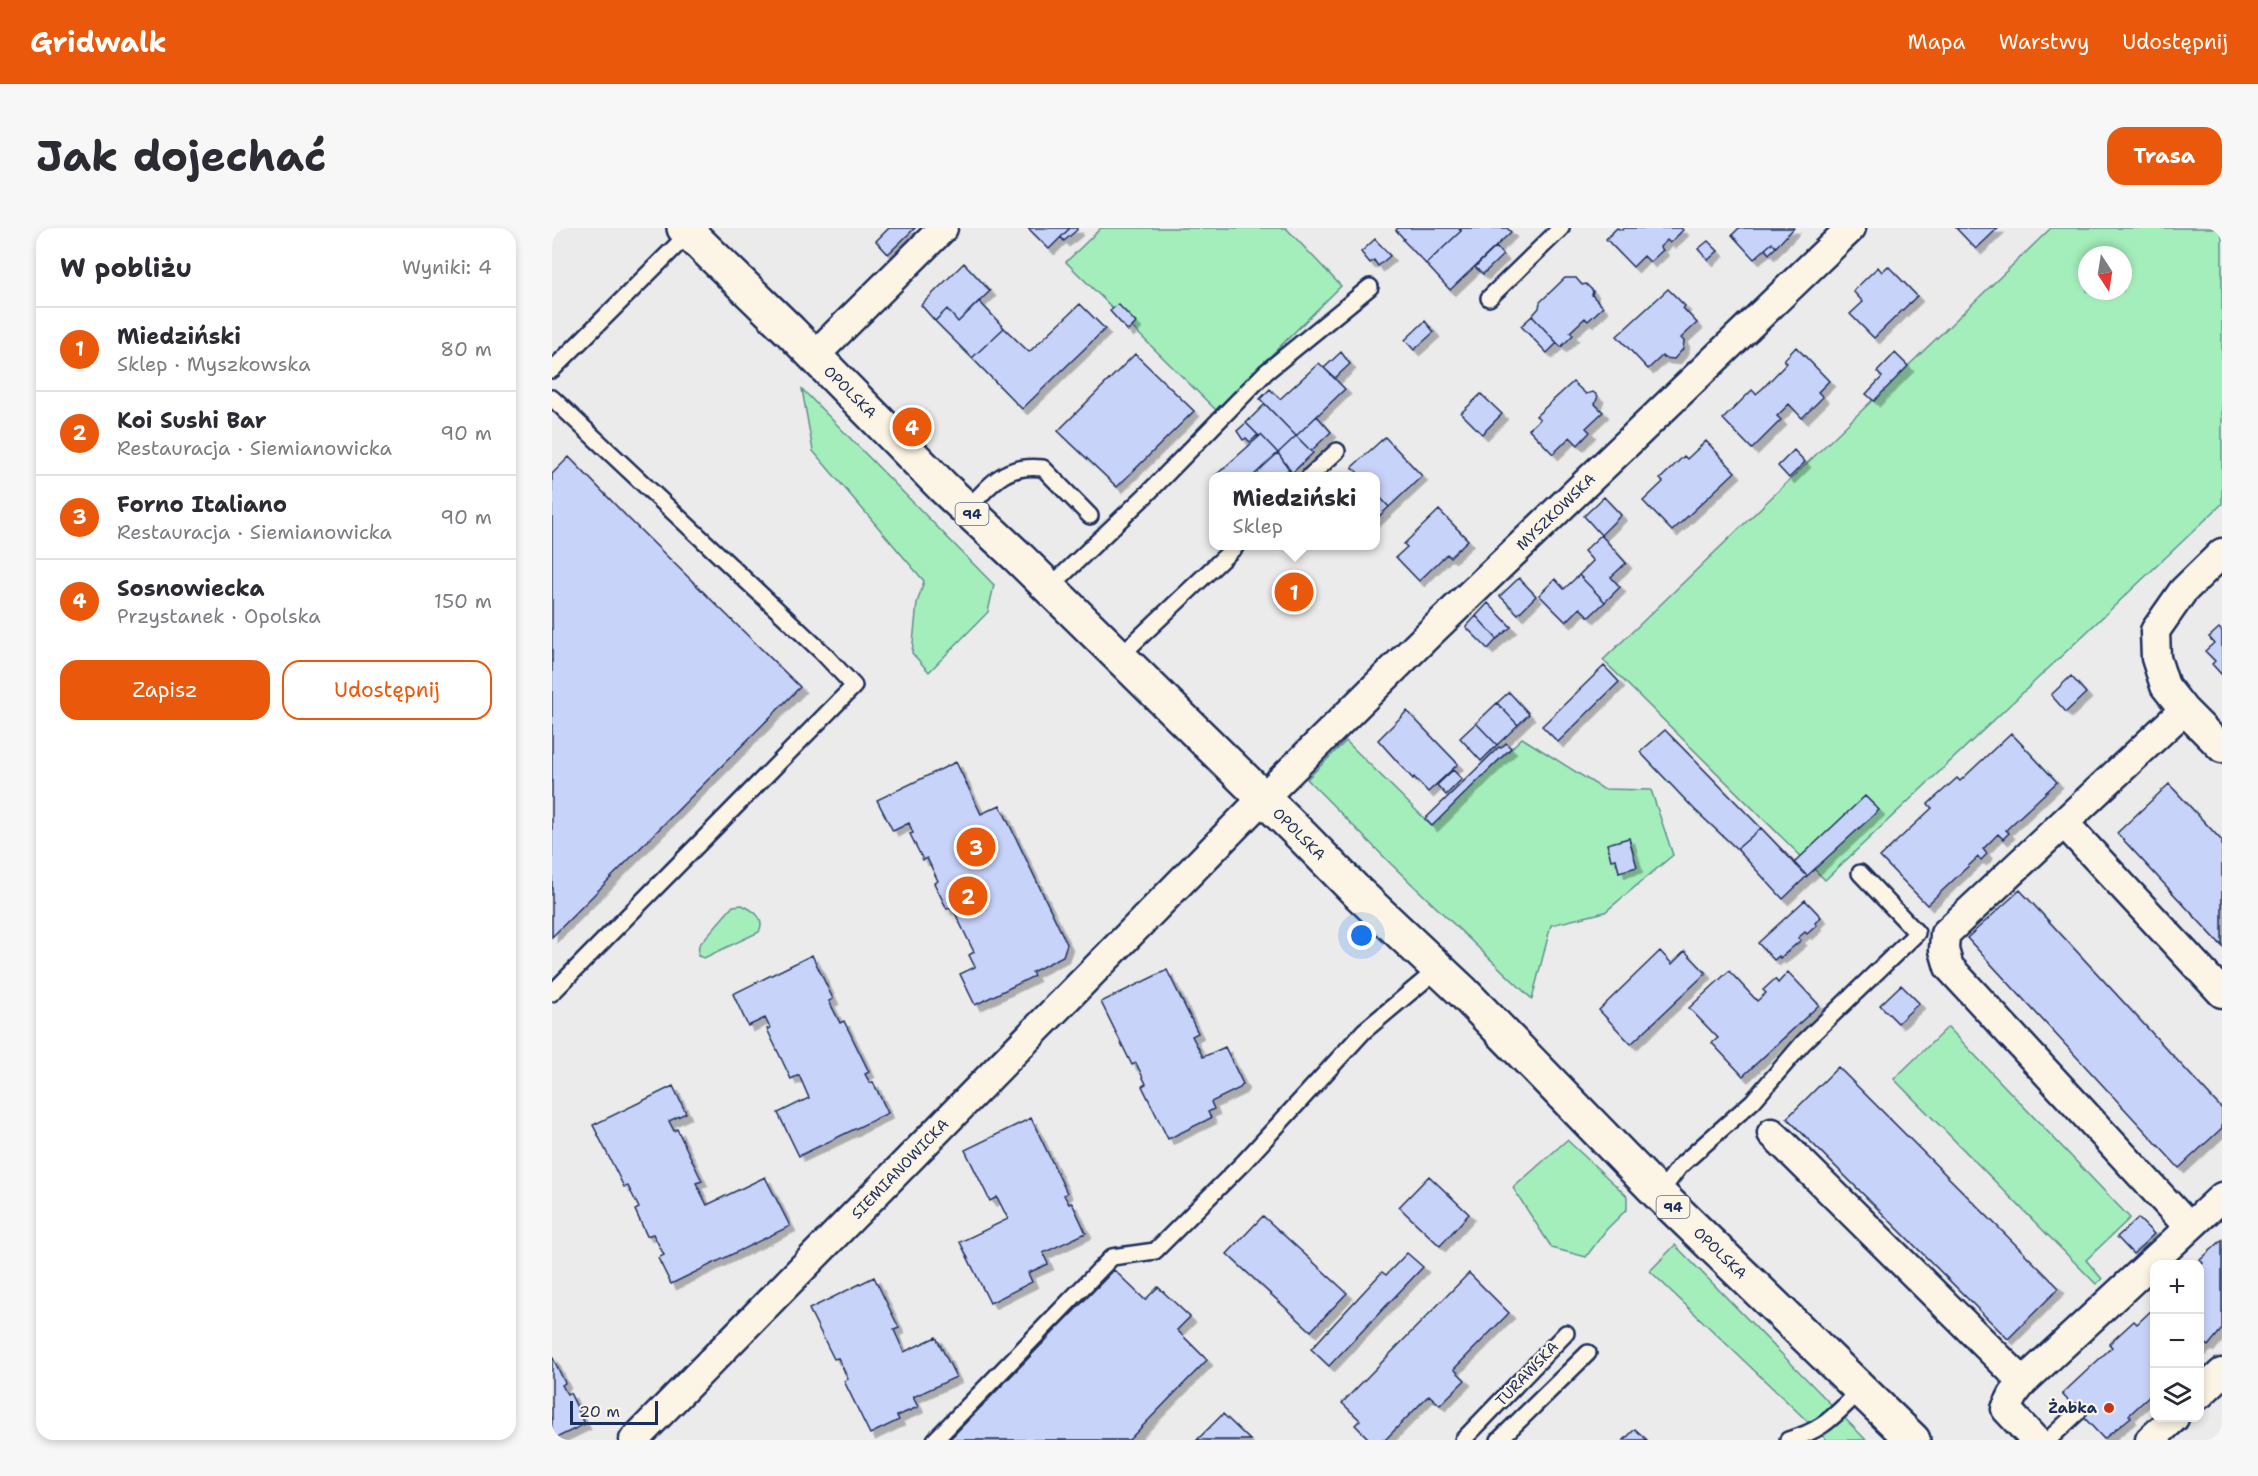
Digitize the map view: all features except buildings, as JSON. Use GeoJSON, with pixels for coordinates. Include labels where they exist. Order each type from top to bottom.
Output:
{"type":"FeatureCollection","features":[{"type":"Feature","properties":{"kind":"main road","name":"OPOLSKA"},"geometry":{"type":"LineString","coordinates":[[686,230],[967,509],[1438,969],[1659,1194],[1913,1440]]}},
{"type":"Feature","properties":{"kind":"street"},"geometry":{"type":"LineString","coordinates":[[814,356],[943,228]]}},
{"type":"Feature","properties":{"kind":"street","name":"MYSZKOWSKA"},"geometry":{"type":"LineString","coordinates":[[1166,897],[1429,634],[1851,228]]}},
{"type":"Feature","properties":{"kind":"street"},"geometry":{"type":"LineString","coordinates":[[2222,553],[2183,591],[2155,631],[2157,658],[2165,686],[2184,710],[2222,748]]}},
{"type":"Feature","properties":{"kind":"street"},"geometry":{"type":"LineString","coordinates":[[2184,710],[2065,824],[1945,934],[1944,950],[1949,967],[2189,1227]]}},
{"type":"Feature","properties":{"kind":"street"},"geometry":{"type":"LineString","coordinates":[[2065,824],[2222,993]]}},
{"type":"Feature","properties":{"kind":"street","name":"SIEMIANOWICKA"},"geometry":{"type":"LineString","coordinates":[[634,1440],[1166,897]]}},
{"type":"Feature","properties":{"kind":"street"},"geometry":{"type":"LineString","coordinates":[[1772,1133],[2023,1383]]}},
{"type":"Feature","properties":{"kind":"street"},"geometry":{"type":"LineString","coordinates":[[2035,1440],[2006,1409],[2013,1395],[2023,1383],[2222,1197]]}},
{"type":"Feature","properties":{"kind":"street"},"geometry":{"type":"LineString","coordinates":[[2204,1389],[2222,1373]]}},
{"type":"Feature","properties":{"kind":"street"},"geometry":{"type":"LineString","coordinates":[[2150,1440],[2170,1422]]}},
{"type":"Feature","properties":{"kind":"lane"},"geometry":{"type":"LineString","coordinates":[[1489,298],[1561,228]]}},
{"type":"Feature","properties":{"kind":"lane"},"geometry":{"type":"LineString","coordinates":[[552,370],[686,230]]}},
{"type":"Feature","properties":{"kind":"lane"},"geometry":{"type":"LineString","coordinates":[[1049,588],[1147,494],[1266,372],[1370,287]]}},
{"type":"Feature","properties":{"kind":"lane"},"geometry":{"type":"LineString","coordinates":[[552,398],[822,652],[854,686],[552,993]]}},
{"type":"Feature","properties":{"kind":"lane"},"geometry":{"type":"LineString","coordinates":[[1315,472],[1337,451]]}},
{"type":"Feature","properties":{"kind":"lane"},"geometry":{"type":"LineString","coordinates":[[967,509],[1000,475],[1026,466],[1043,468],[1090,516]]}},
{"type":"Feature","properties":{"kind":"lane"},"geometry":{"type":"LineString","coordinates":[[1119,656],[1232,550]]}},
{"type":"Feature","properties":{"kind":"lane"},"geometry":{"type":"LineString","coordinates":[[1659,1194],[1680,1166],[1753,1101],[1803,1043],[1917,933],[1860,873]]}},
{"type":"Feature","properties":{"kind":"lane"},"geometry":{"type":"LineString","coordinates":[[935,1440],[1112,1257],[1155,1251],[1244,1162],[1364,1031],[1438,969]]}},
{"type":"Feature","properties":{"kind":"lane","name":"TURAWSKA"},"geometry":{"type":"LineString","coordinates":[[1463,1440],[1566,1333]]}},
{"type":"Feature","properties":{"kind":"lane"},"geometry":{"type":"LineString","coordinates":[[1499,1440],[1588,1353]]}},
{"type":"Feature","properties":{"kind":"lane"},"geometry":{"type":"LineString","coordinates":[[1788,1440],[1807,1435],[1824,1426],[1861,1390]]}},
{"type":"Feature","properties":{"kind":"lane"},"geometry":{"type":"LineString","coordinates":[[2048,1440],[2078,1412]]}},
{"type":"Feature","properties":{"kind":"green space"},"geometry":{"type":"Polygon","coordinates":[[[1101,228],[1286,228],[1341,286],[1216,410],[1066,262],[1101,228]]]}},
{"type":"Feature","properties":{"kind":"green space"},"geometry":{"type":"Polygon","coordinates":[[[2051,228],[2222,228],[2222,504],[1825,880],[1603,660],[2051,228]]]}},
{"type":"Feature","properties":{"kind":"green space"},"geometry":{"type":"Polygon","coordinates":[[[802,389],[994,585],[988,612],[929,672],[912,653],[917,603],[924,581],[813,451],[802,389]]]}},
{"type":"Feature","properties":{"kind":"green space"},"geometry":{"type":"Polygon","coordinates":[[[1522,738],[1603,789],[1651,790],[1673,855],[1605,912],[1551,925],[1532,999],[1391,864],[1307,779],[1346,741],[1431,825],[1522,738]]]}},
{"type":"Feature","properties":{"kind":"green space"},"geometry":{"type":"Polygon","coordinates":[[[742,905],[754,912],[760,919],[759,932],[704,958],[698,956],[699,945],[733,906],[742,905]]]}},
{"type":"Feature","properties":{"kind":"green space"},"geometry":{"type":"Polygon","coordinates":[[[1948,1027],[2130,1218],[2086,1260],[2102,1279],[2096,1284],[1894,1079],[1948,1027]]]}},
{"type":"Feature","properties":{"kind":"green space"},"geometry":{"type":"Polygon","coordinates":[[[1567,1140],[1627,1196],[1627,1209],[1606,1230],[1586,1257],[1552,1248],[1513,1188],[1567,1140]]]}},
{"type":"Feature","properties":{"kind":"green space"},"geometry":{"type":"Polygon","coordinates":[[[1675,1245],[1866,1440],[1827,1440],[1650,1271],[1675,1245]]]}},
{"type":"Feature","properties":{"kind":"place","name":"Sosnowiecka"},"geometry":{"type":"Point","coordinates":[912,427]}},
{"type":"Feature","properties":{"kind":"place","name":"Miedziński"},"geometry":{"type":"Point","coordinates":[1294,592]}},
{"type":"Feature","properties":{"kind":"place","name":"Forno Italiano"},"geometry":{"type":"Point","coordinates":[976,847]}},
{"type":"Feature","properties":{"kind":"place","name":"Koi Sushi Bar"},"geometry":{"type":"Point","coordinates":[968,896]}},
{"type":"Feature","properties":{"kind":"place","name":"Żabka"},"geometry":{"type":"Point","coordinates":[2109,1408]}}]}
